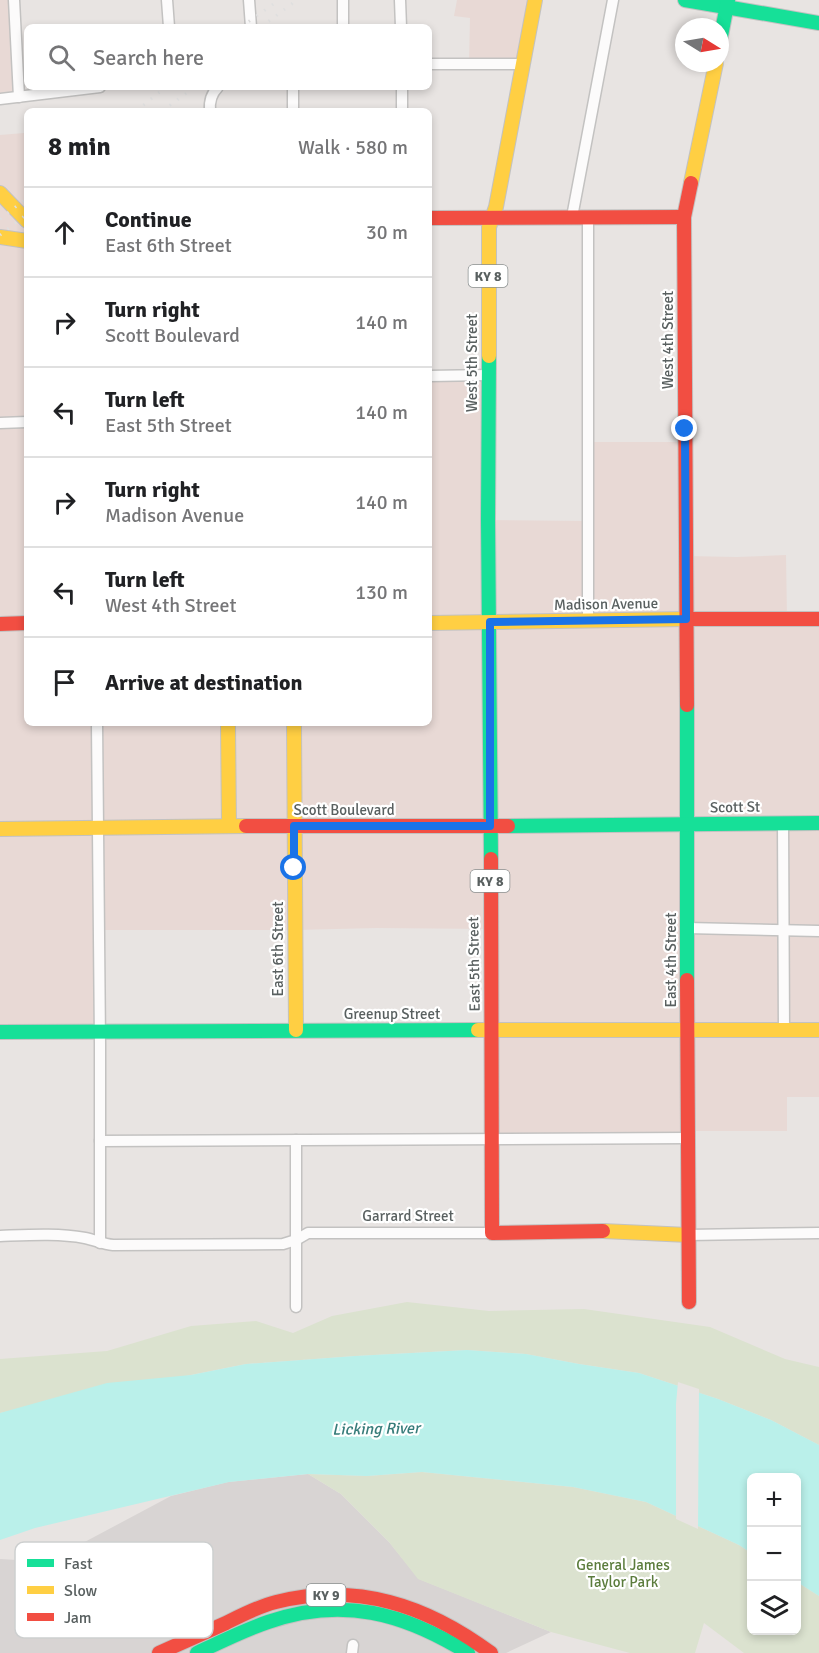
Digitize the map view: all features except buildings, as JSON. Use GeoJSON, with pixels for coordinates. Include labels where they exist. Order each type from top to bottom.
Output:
{"type":"FeatureCollection","features":[{"type":"Feature","properties":{"kind":"main road","name":"West 5th Street"},"geometry":{"type":"LineString","coordinates":[[490,622],[489,227],[496,207],[535,0]]}},
{"type":"Feature","properties":{"kind":"main road"},"geometry":{"type":"LineString","coordinates":[[685,0],[727,4],[819,23]]}},
{"type":"Feature","properties":{"kind":"main road","name":"West 4th Street"},"geometry":{"type":"LineString","coordinates":[[686,619],[684,218],[714,72]]}},
{"type":"Feature","properties":{"kind":"main road"},"geometry":{"type":"LineString","coordinates":[[0,193],[24,218]]}},
{"type":"Feature","properties":{"kind":"main road"},"geometry":{"type":"LineString","coordinates":[[432,218],[663,216],[684,218]]}},
{"type":"Feature","properties":{"kind":"main road"},"geometry":{"type":"LineString","coordinates":[[0,237],[24,241]]}},
{"type":"Feature","properties":{"kind":"main road","name":"East 4th Street"},"geometry":{"type":"LineString","coordinates":[[686,619],[689,1302]]}},
{"type":"Feature","properties":{"kind":"main road","name":"Madison Avenue"},"geometry":{"type":"LineString","coordinates":[[432,623],[819,619]]}},
{"type":"Feature","properties":{"kind":"main road","name":"East 5th Street"},"geometry":{"type":"LineString","coordinates":[[490,622],[492,1233]]}},
{"type":"Feature","properties":{"kind":"main road"},"geometry":{"type":"LineString","coordinates":[[0,624],[24,624]]}},
{"type":"Feature","properties":{"kind":"main road"},"geometry":{"type":"LineString","coordinates":[[228,726],[229,826]]}},
{"type":"Feature","properties":{"kind":"main road","name":"East 6th Street"},"geometry":{"type":"LineString","coordinates":[[294,726],[296,1030]]}},
{"type":"Feature","properties":{"kind":"main road"},"geometry":{"type":"LineString","coordinates":[[783,823],[819,823]]}},
{"type":"Feature","properties":{"kind":"main road","name":"Scott St"},"geometry":{"type":"LineString","coordinates":[[687,825],[783,823]]}},
{"type":"Feature","properties":{"kind":"main road","name":"Scott Boulevard"},"geometry":{"type":"LineString","coordinates":[[0,829],[687,825]]}},
{"type":"Feature","properties":{"kind":"main road","name":"Greenup Street"},"geometry":{"type":"LineString","coordinates":[[0,1032],[819,1030]]}},
{"type":"Feature","properties":{"kind":"main road","name":"Garrard Street"},"geometry":{"type":"LineString","coordinates":[[492,1233],[622,1231],[688,1234]]}},
{"type":"Feature","properties":{"kind":"main road","name":"KY 9"},"geometry":{"type":"LineString","coordinates":[[213,1628],[276,1602],[307,1596],[346,1594],[388,1600],[424,1612],[448,1623],[491,1653]]}},
{"type":"Feature","properties":{"kind":"main road","name":"KY 9"},"geometry":{"type":"LineString","coordinates":[[197,1653],[274,1620],[300,1613],[344,1611],[381,1615],[418,1625],[468,1653]]}},
{"type":"Feature","properties":{"kind":"main road","name":"KY 9"},"geometry":{"type":"LineString","coordinates":[[159,1653],[192,1638]]}},
{"type":"Feature","properties":{"kind":"street"},"geometry":{"type":"LineString","coordinates":[[14,0],[19,97]]}},
{"type":"Feature","properties":{"kind":"street"},"geometry":{"type":"LineString","coordinates":[[167,0],[169,24]]}},
{"type":"Feature","properties":{"kind":"street"},"geometry":{"type":"LineString","coordinates":[[249,0],[251,24]]}},
{"type":"Feature","properties":{"kind":"street"},"geometry":{"type":"LineString","coordinates":[[343,0],[343,24]]}},
{"type":"Feature","properties":{"kind":"street"},"geometry":{"type":"LineString","coordinates":[[400,0],[401,24]]}},
{"type":"Feature","properties":{"kind":"street"},"geometry":{"type":"LineString","coordinates":[[572,218],[613,0]]}},
{"type":"Feature","properties":{"kind":"street"},"geometry":{"type":"LineString","coordinates":[[432,64],[523,64]]}},
{"type":"Feature","properties":{"kind":"street"},"geometry":{"type":"LineString","coordinates":[[0,99],[76,90]]}},
{"type":"Feature","properties":{"kind":"street"},"geometry":{"type":"LineString","coordinates":[[210,108],[210,100],[215,90]]}},
{"type":"Feature","properties":{"kind":"street"},"geometry":{"type":"LineString","coordinates":[[293,90],[293,108]]}},
{"type":"Feature","properties":{"kind":"street"},"geometry":{"type":"LineString","coordinates":[[402,90],[402,108]]}},
{"type":"Feature","properties":{"kind":"street"},"geometry":{"type":"LineString","coordinates":[[588,217],[588,621]]}},
{"type":"Feature","properties":{"kind":"street"},"geometry":{"type":"LineString","coordinates":[[432,376],[488,375]]}},
{"type":"Feature","properties":{"kind":"street"},"geometry":{"type":"LineString","coordinates":[[0,423],[24,422]]}},
{"type":"Feature","properties":{"kind":"street"},"geometry":{"type":"LineString","coordinates":[[97,726],[100,1243]]}},
{"type":"Feature","properties":{"kind":"street"},"geometry":{"type":"LineString","coordinates":[[783,823],[784,1031]]}},
{"type":"Feature","properties":{"kind":"street"},"geometry":{"type":"LineString","coordinates":[[687,928],[819,931]]}},
{"type":"Feature","properties":{"kind":"street"},"geometry":{"type":"LineString","coordinates":[[100,1141],[687,1138]]}},
{"type":"Feature","properties":{"kind":"street"},"geometry":{"type":"LineString","coordinates":[[296,1140],[296,1307]]}},
{"type":"Feature","properties":{"kind":"street","name":"Garrard Street"},"geometry":{"type":"LineString","coordinates":[[0,1236],[45,1235],[85,1238],[113,1245],[283,1244],[308,1233],[492,1233]]}},
{"type":"Feature","properties":{"kind":"street","name":"Garrard Street"},"geometry":{"type":"LineString","coordinates":[[688,1234],[819,1233]]}},
{"type":"Feature","properties":{"kind":"shaded area"},"geometry":{"type":"Polygon","coordinates":[[[0,0],[14,0],[19,97],[0,99],[0,0]]]}},
{"type":"Feature","properties":{"kind":"shaded area"},"geometry":{"type":"Polygon","coordinates":[[[457,0],[535,0],[523,64],[469,64],[470,18],[454,16],[457,0]]]}},
{"type":"Feature","properties":{"kind":"shaded area"},"geometry":{"type":"Polygon","coordinates":[[[24,133],[24,726],[432,726],[432,376],[488,375],[488,520],[587,521],[587,442],[685,442],[686,556],[786,555],[787,619],[819,619],[819,1097],[787,1097],[787,1131],[696,1131],[687,1138],[492,1139],[490,929],[100,930],[100,1032],[0,1032],[0,135],[24,133]]]}},
{"type":"Feature","properties":{"kind":"shaded area"},"geometry":{"type":"Polygon","coordinates":[[[308,1474],[341,1494],[389,1542],[419,1579],[551,1632],[506,1653],[0,1653],[0,1559],[15,1560],[15,1638],[213,1638],[213,1542],[85,1542],[171,1496],[228,1482],[308,1474]]]}},
{"type":"Feature","properties":{"kind":"green space"},"geometry":{"type":"Polygon","coordinates":[[[407,1302],[489,1311],[584,1309],[710,1327],[785,1359],[819,1367],[819,1445],[771,1420],[718,1399],[639,1373],[526,1354],[467,1350],[246,1364],[0,1413],[0,1359],[107,1351],[191,1326],[256,1321],[293,1333],[332,1316],[407,1302]]]}},
{"type":"Feature","properties":{"kind":"green space","name":"General James Taylor Park"},"geometry":{"type":"Polygon","coordinates":[[[422,1472],[573,1487],[646,1502],[747,1550],[747,1635],[801,1635],[801,1585],[819,1596],[819,1653],[744,1653],[704,1623],[695,1653],[630,1653],[551,1632],[418,1579],[389,1542],[341,1494],[308,1474],[367,1476],[422,1472]]]}},
{"type":"Feature","properties":{"kind":"water","name":"Licking River"},"geometry":{"type":"Polygon","coordinates":[[[467,1350],[526,1354],[639,1373],[718,1399],[771,1420],[819,1445],[819,1596],[801,1585],[801,1473],[747,1473],[747,1550],[646,1502],[573,1487],[422,1472],[367,1476],[308,1474],[229,1482],[35,1528],[0,1540],[0,1413],[107,1383],[191,1375],[246,1364],[467,1350]]]}},
{"type":"Feature","properties":{"kind":"pier"},"geometry":{"type":"Polygon","coordinates":[[[678,1382],[699,1389],[698,1529],[676,1519],[678,1382]]]}},
{"type":"Feature","properties":{"kind":"railway"},"geometry":{"type":"LineString","coordinates":[[245,24],[279,0]]}},
{"type":"Feature","properties":{"kind":"railway"},"geometry":{"type":"LineString","coordinates":[[265,24],[297,0]]}},
{"type":"Feature","properties":{"kind":"railway"},"geometry":{"type":"LineString","coordinates":[[140,108],[162,90]]}},
{"type":"Feature","properties":{"kind":"railway"},"geometry":{"type":"LineString","coordinates":[[166,108],[191,90]]}},
{"type":"Feature","properties":{"kind":"railway"},"geometry":{"type":"LineString","coordinates":[[0,219],[24,200]]}},
{"type":"Feature","properties":{"kind":"railway"},"geometry":{"type":"LineString","coordinates":[[0,235],[24,216]]}},
{"type":"Feature","properties":{"kind":"traffic: fast"},"geometry":{"type":"LineString","coordinates":[[685,0],[819,23]]}},
{"type":"Feature","properties":{"kind":"traffic: fast"},"geometry":{"type":"LineString","coordinates":[[724,18],[728,0]]}},
{"type":"Feature","properties":{"kind":"traffic: fast"},"geometry":{"type":"LineString","coordinates":[[489,356],[491,859]]}},
{"type":"Feature","properties":{"kind":"traffic: fast"},"geometry":{"type":"LineString","coordinates":[[687,705],[687,980]]}},
{"type":"Feature","properties":{"kind":"traffic: fast"},"geometry":{"type":"LineString","coordinates":[[508,826],[819,823]]}},
{"type":"Feature","properties":{"kind":"traffic: fast"},"geometry":{"type":"LineString","coordinates":[[0,1032],[478,1030]]}},
{"type":"Feature","properties":{"kind":"traffic: fast"},"geometry":{"type":"LineString","coordinates":[[197,1653],[268,1622],[295,1614],[321,1610],[347,1610],[396,1619],[444,1639],[468,1653]]}},
{"type":"Feature","properties":{"kind":"traffic: slow"},"geometry":{"type":"LineString","coordinates":[[489,356],[489,227],[496,207],[535,0]]}},
{"type":"Feature","properties":{"kind":"traffic: slow"},"geometry":{"type":"LineString","coordinates":[[691,183],[714,72]]}},
{"type":"Feature","properties":{"kind":"traffic: slow"},"geometry":{"type":"LineString","coordinates":[[0,193],[24,218]]}},
{"type":"Feature","properties":{"kind":"traffic: slow"},"geometry":{"type":"LineString","coordinates":[[0,237],[24,241]]}},
{"type":"Feature","properties":{"kind":"traffic: slow"},"geometry":{"type":"LineString","coordinates":[[432,623],[686,619]]}},
{"type":"Feature","properties":{"kind":"traffic: slow"},"geometry":{"type":"LineString","coordinates":[[228,726],[229,826]]}},
{"type":"Feature","properties":{"kind":"traffic: slow"},"geometry":{"type":"LineString","coordinates":[[294,726],[296,1030]]}},
{"type":"Feature","properties":{"kind":"traffic: slow"},"geometry":{"type":"LineString","coordinates":[[0,829],[246,826]]}},
{"type":"Feature","properties":{"kind":"traffic: slow"},"geometry":{"type":"LineString","coordinates":[[478,1030],[819,1030]]}},
{"type":"Feature","properties":{"kind":"traffic: slow"},"geometry":{"type":"LineString","coordinates":[[603,1231],[688,1235]]}},
{"type":"Feature","properties":{"kind":"traffic: jam"},"geometry":{"type":"LineString","coordinates":[[687,705],[684,217],[691,183]]}},
{"type":"Feature","properties":{"kind":"traffic: jam"},"geometry":{"type":"LineString","coordinates":[[432,218],[684,217]]}},
{"type":"Feature","properties":{"kind":"traffic: jam"},"geometry":{"type":"LineString","coordinates":[[686,619],[819,619]]}},
{"type":"Feature","properties":{"kind":"traffic: jam"},"geometry":{"type":"LineString","coordinates":[[0,624],[24,623]]}},
{"type":"Feature","properties":{"kind":"traffic: jam"},"geometry":{"type":"LineString","coordinates":[[246,826],[508,826]]}},
{"type":"Feature","properties":{"kind":"traffic: jam"},"geometry":{"type":"LineString","coordinates":[[491,859],[492,1233],[603,1231]]}},
{"type":"Feature","properties":{"kind":"traffic: jam"},"geometry":{"type":"LineString","coordinates":[[687,980],[689,1302]]}},
{"type":"Feature","properties":{"kind":"traffic: jam"},"geometry":{"type":"LineString","coordinates":[[213,1629],[270,1604],[306,1596],[362,1597],[416,1610],[466,1636],[491,1653]]}},
{"type":"Feature","properties":{"kind":"traffic: jam"},"geometry":{"type":"LineString","coordinates":[[159,1653],[192,1638]]}},
{"type":"Feature","properties":{"kind":"route"},"geometry":{"type":"LineString","coordinates":[[294,868],[294,826],[490,826],[490,622],[686,619],[685,429]]}}]}
